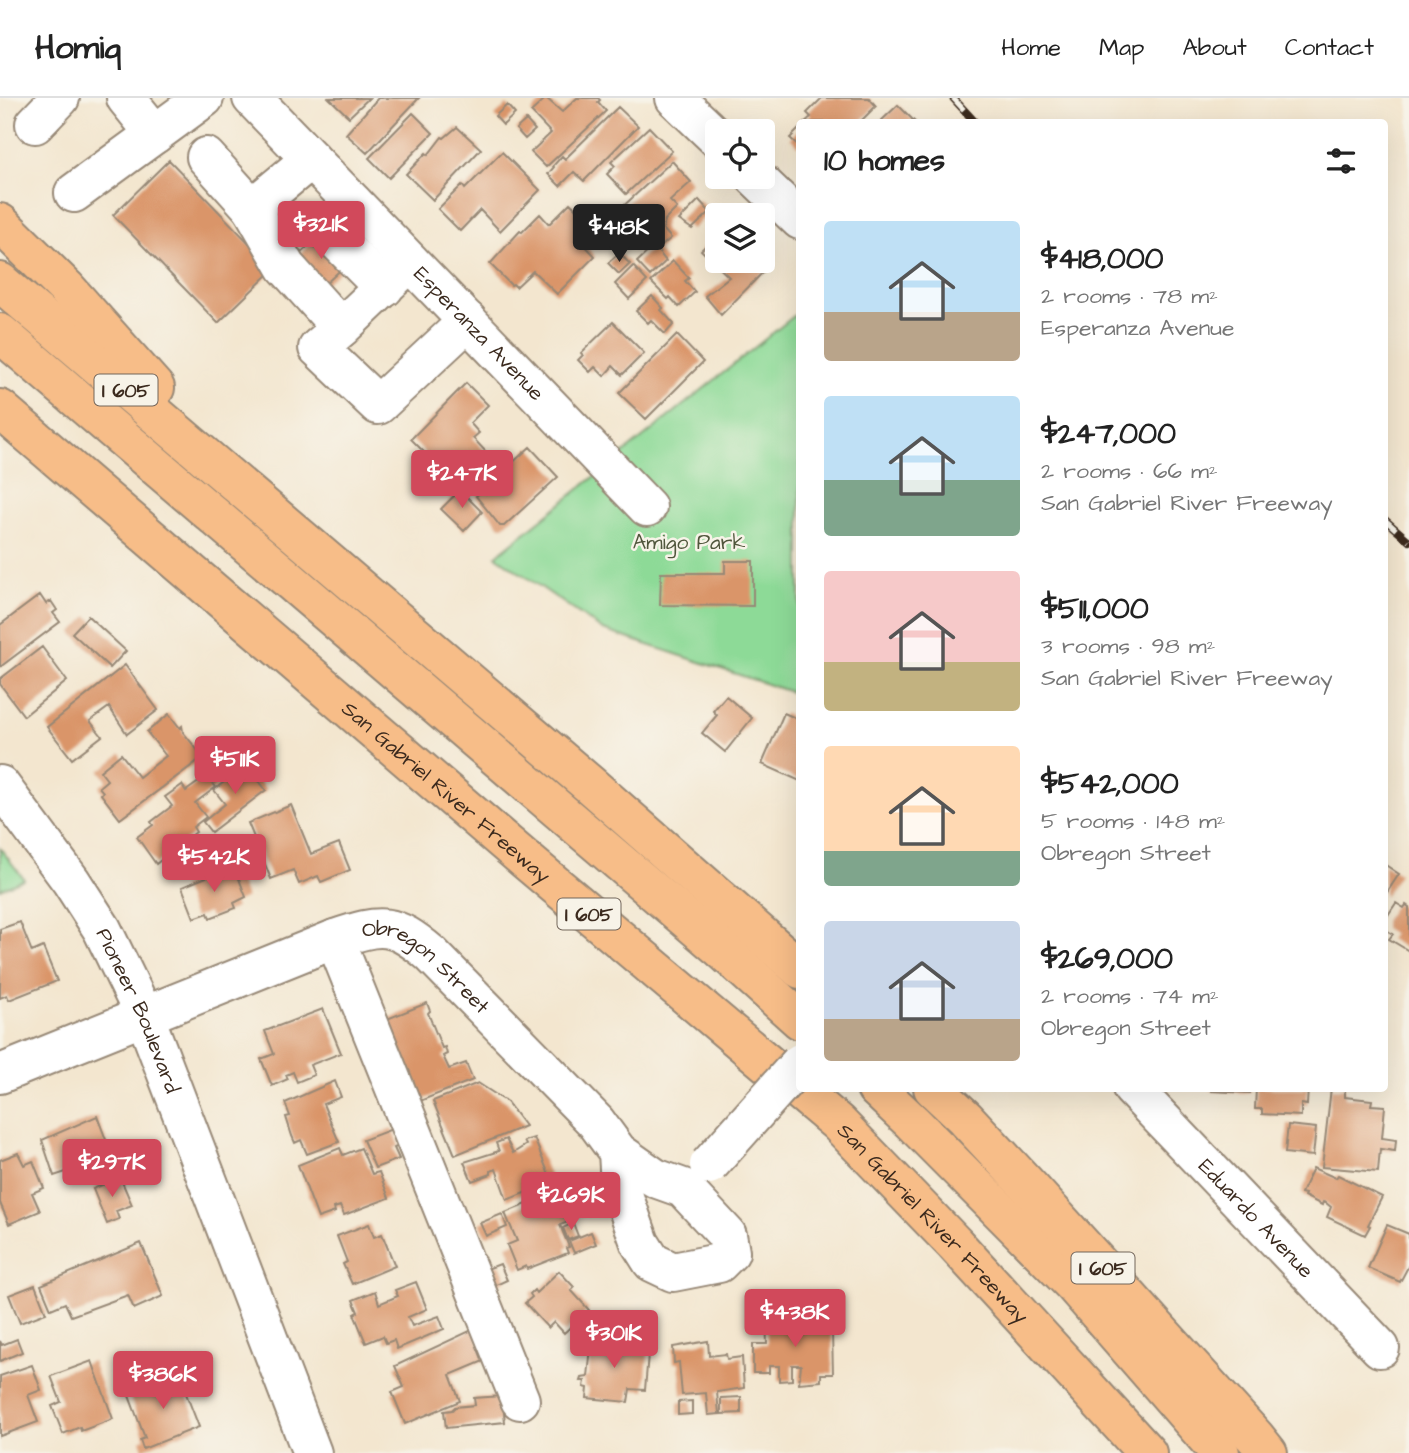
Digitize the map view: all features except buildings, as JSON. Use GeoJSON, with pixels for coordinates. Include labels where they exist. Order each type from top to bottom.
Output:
{"type":"FeatureCollection","features":[{"type":"Feature","properties":{"kind":"highway"},"geometry":{"type":"LineString","coordinates":[[0,223],[66,288],[252,497]]}},
{"type":"Feature","properties":{"kind":"highway","name":"I 605"},"geometry":{"type":"LineString","coordinates":[[0,282],[589,784],[796,965]]}},
{"type":"Feature","properties":{"kind":"highway"},"geometry":{"type":"LineString","coordinates":[[0,333],[637,876],[796,1016]]}},
{"type":"Feature","properties":{"kind":"highway"},"geometry":{"type":"LineString","coordinates":[[0,356],[308,615],[796,1036]]}},
{"type":"Feature","properties":{"kind":"highway","name":"San Gabriel River Freeway"},"geometry":{"type":"LineString","coordinates":[[0,409],[527,862],[796,1088]]}},
{"type":"Feature","properties":{"kind":"highway","name":"San Gabriel River Freeway"},"geometry":{"type":"LineString","coordinates":[[801,1092],[838,1123],[955,1244],[1146,1453]]}},
{"type":"Feature","properties":{"kind":"highway"},"geometry":{"type":"LineString","coordinates":[[859,1092],[1005,1232],[1109,1347],[1197,1453]]}},
{"type":"Feature","properties":{"kind":"highway"},"geometry":{"type":"LineString","coordinates":[[880,1092],[1073,1284],[1220,1453]]}},
{"type":"Feature","properties":{"kind":"highway","name":"I 605"},"geometry":{"type":"LineString","coordinates":[[937,1092],[1031,1189],[1268,1453]]}},
{"type":"Feature","properties":{"kind":"street"},"geometry":{"type":"LineString","coordinates":[[126,98],[155,134]]}},
{"type":"Feature","properties":{"kind":"street"},"geometry":{"type":"LineString","coordinates":[[74,193],[204,98]]}},
{"type":"Feature","properties":{"kind":"street","name":"Esperanza Avenue"},"geometry":{"type":"LineString","coordinates":[[252,98],[353,203],[397,275],[467,321],[647,508]]}},
{"type":"Feature","properties":{"kind":"street"},"geometry":{"type":"LineString","coordinates":[[675,98],[705,127]]}},
{"type":"Feature","properties":{"kind":"street"},"geometry":{"type":"LineString","coordinates":[[206,157],[252,208],[286,267],[341,328]]}},
{"type":"Feature","properties":{"kind":"street"},"geometry":{"type":"LineString","coordinates":[[252,208],[311,159]]}},
{"type":"Feature","properties":{"kind":"street"},"geometry":{"type":"LineString","coordinates":[[768,189],[796,216]]}},
{"type":"Feature","properties":{"kind":"street"},"geometry":{"type":"LineString","coordinates":[[397,275],[318,348],[378,404],[467,321]]}},
{"type":"Feature","properties":{"kind":"street","name":"Pioneer Boulevard"},"geometry":{"type":"LineString","coordinates":[[0,785],[71,881],[102,929],[145,1017],[312,1453]]}},
{"type":"Feature","properties":{"kind":"street","name":"Obregon Street"},"geometry":{"type":"LineString","coordinates":[[0,1074],[335,939],[364,929],[384,928],[407,934],[431,954],[586,1112],[618,1152],[655,1178],[696,1177],[727,1235],[730,1252],[719,1264],[673,1272],[652,1262],[640,1243],[620,1186],[618,1152]]}},
{"type":"Feature","properties":{"kind":"street"},"geometry":{"type":"LineString","coordinates":[[335,939],[520,1400]]}},
{"type":"Feature","properties":{"kind":"street"},"geometry":{"type":"LineString","coordinates":[[696,1177],[796,1067]]}},
{"type":"Feature","properties":{"kind":"street","name":"Eduardo Avenue"},"geometry":{"type":"LineString","coordinates":[[1136,1092],[1380,1348]]}},
{"type":"Feature","properties":{"kind":"green space","name":"Amigo Park"},"geometry":{"type":"Polygon","coordinates":[[[796,314],[796,694],[603,630],[496,556],[796,314]]]}},
{"type":"Feature","properties":{"kind":"green space"},"geometry":{"type":"Polygon","coordinates":[[[0,848],[24,879],[0,889],[0,848]]]}},
{"type":"Feature","properties":{"kind":"railway"},"geometry":{"type":"LineString","coordinates":[[953,98],[972,119]]}},
{"type":"Feature","properties":{"kind":"railway"},"geometry":{"type":"LineString","coordinates":[[1388,523],[1409,541]]}}]}
